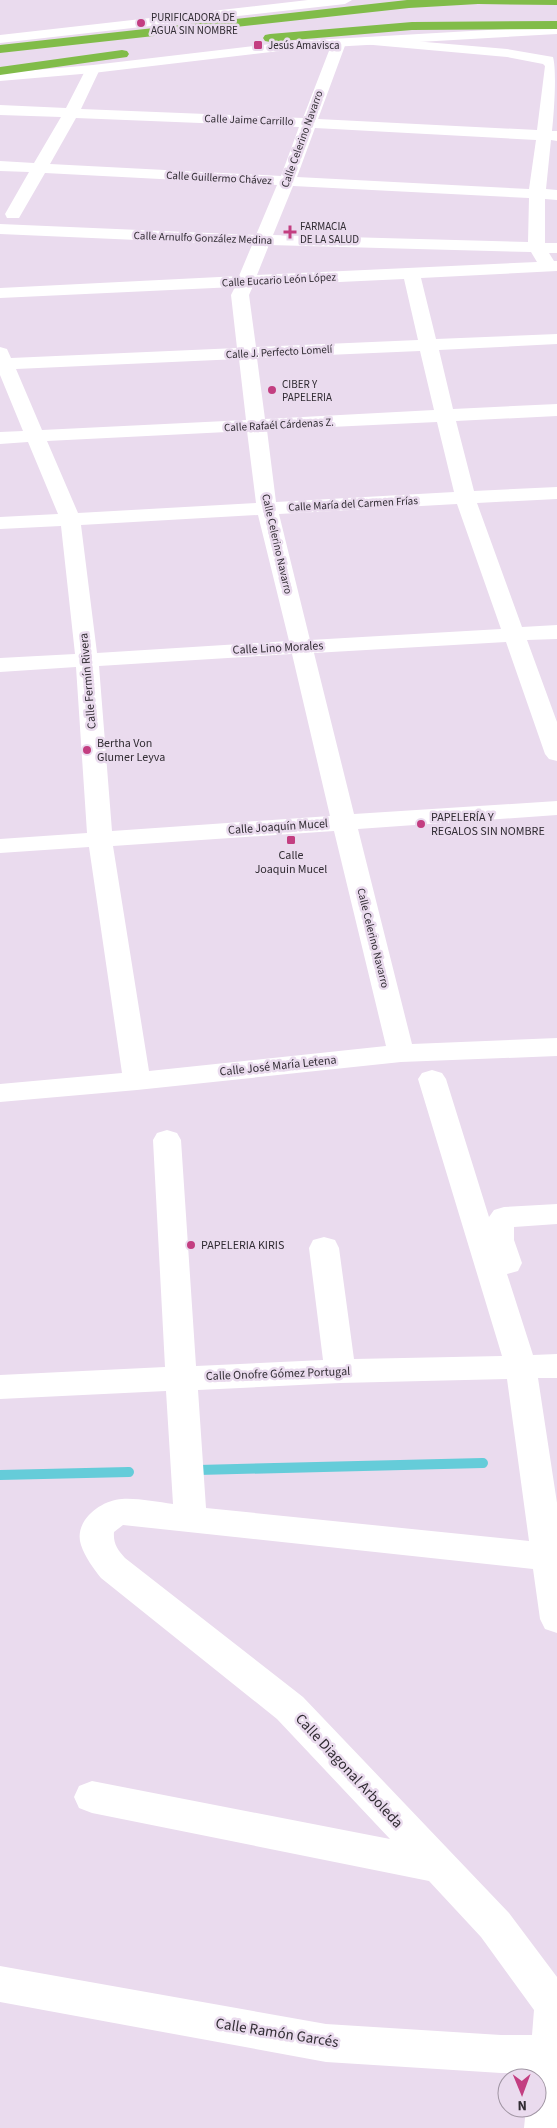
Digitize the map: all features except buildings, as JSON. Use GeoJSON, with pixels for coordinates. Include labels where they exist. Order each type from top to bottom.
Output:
{"type":"FeatureCollection","features":[{"type":"Feature","properties":{"kind":"highway"},"geometry":{"type":"LineString","coordinates":[[0,49],[212,28],[255,21],[409,4],[478,0],[557,1]]}},
{"type":"Feature","properties":{"kind":"highway"},"geometry":{"type":"LineString","coordinates":[[59,32],[255,21]]}},
{"type":"Feature","properties":{"kind":"highway"},"geometry":{"type":"LineString","coordinates":[[0,64],[393,28],[465,25],[557,25]]}},
{"type":"Feature","properties":{"kind":"highway"},"geometry":{"type":"LineString","coordinates":[[0,71],[145,50]]}},
{"type":"Feature","properties":{"kind":"street"},"geometry":{"type":"LineString","coordinates":[[0,39],[345,0]]}},
{"type":"Feature","properties":{"kind":"street"},"geometry":{"type":"LineString","coordinates":[[0,77],[297,44],[557,30]]}},
{"type":"Feature","properties":{"kind":"street"},"geometry":{"type":"LineString","coordinates":[[367,41],[507,53],[548,60],[552,66],[551,136],[537,194],[536,246],[545,261],[555,267]]}},
{"type":"Feature","properties":{"kind":"street","name":"Calle Celerino Navarro"},"geometry":{"type":"LineString","coordinates":[[339,43],[287,181],[244,281],[240,295],[267,509],[401,1053]]}},
{"type":"Feature","properties":{"kind":"street"},"geometry":{"type":"LineString","coordinates":[[14,214],[71,113],[92,68]]}},
{"type":"Feature","properties":{"kind":"street","name":"Calle Jaime Carrillo"},"geometry":{"type":"LineString","coordinates":[[0,110],[308,123],[551,136]]}},
{"type":"Feature","properties":{"kind":"street","name":"Calle Guillermo Chávez"},"geometry":{"type":"LineString","coordinates":[[0,166],[557,195]]}},
{"type":"Feature","properties":{"kind":"street","name":"Calle Arnulfo González Medina"},"geometry":{"type":"LineString","coordinates":[[2,232],[557,248]]}},
{"type":"Feature","properties":{"kind":"street","name":"Calle Eucario León López"},"geometry":{"type":"LineString","coordinates":[[0,293],[555,267]]}},
{"type":"Feature","properties":{"kind":"street"},"geometry":{"type":"LineString","coordinates":[[411,273],[465,498],[557,754]]}},
{"type":"Feature","properties":{"kind":"street","name":"Calle J. Perfecto Lomelí"},"geometry":{"type":"LineString","coordinates":[[2,360],[248,353],[557,339]]}},
{"type":"Feature","properties":{"kind":"street","name":"Calle Fermín Rivera"},"geometry":{"type":"LineString","coordinates":[[2,360],[70,519],[87,660],[100,839],[137,1081]]}},
{"type":"Feature","properties":{"kind":"street","name":"Calle Rafaél Cárdenas Z."},"geometry":{"type":"LineString","coordinates":[[0,438],[557,410]]}},
{"type":"Feature","properties":{"kind":"street","name":"Calle María del Carmen Frías"},"geometry":{"type":"LineString","coordinates":[[0,523],[557,493]]}},
{"type":"Feature","properties":{"kind":"street","name":"Calle Lino Morales"},"geometry":{"type":"LineString","coordinates":[[0,665],[557,632]]}},
{"type":"Feature","properties":{"kind":"street","name":"Calle Joaquín Mucel"},"geometry":{"type":"LineString","coordinates":[[0,846],[557,808]]}},
{"type":"Feature","properties":{"kind":"street","name":"Calle José María Letena"},"geometry":{"type":"LineString","coordinates":[[0,1093],[137,1081],[401,1053],[557,1047]]}},
{"type":"Feature","properties":{"kind":"street"},"geometry":{"type":"LineString","coordinates":[[432,1080],[519,1358],[552,1557],[557,1619]]}},
{"type":"Feature","properties":{"kind":"street"},"geometry":{"type":"LineString","coordinates":[[167,1140],[190,1518],[552,1557]]}},
{"type":"Feature","properties":{"kind":"street"},"geometry":{"type":"LineString","coordinates":[[519,1358],[524,1343],[525,1325],[499,1239],[498,1225],[504,1218],[557,1214]]}},
{"type":"Feature","properties":{"kind":"street"},"geometry":{"type":"LineString","coordinates":[[324,1248],[340,1371]]}},
{"type":"Feature","properties":{"kind":"street","name":"Calle Onofre Gómez Portugal"},"geometry":{"type":"LineString","coordinates":[[0,1387],[340,1371],[519,1358],[557,1366]]}},
{"type":"Feature","properties":{"kind":"street","name":"Calle Diagonal Arboleda"},"geometry":{"type":"LineString","coordinates":[[190,1518],[122,1512],[109,1515],[100,1524],[97,1538],[100,1551],[113,1568],[290,1708],[495,1925],[555,1992],[553,2056],[545,2128]]}},
{"type":"Feature","properties":{"kind":"street"},"geometry":{"type":"LineString","coordinates":[[92,1798],[439,1866]]}},
{"type":"Feature","properties":{"kind":"street","name":"Calle Ramón Garcés"},"geometry":{"type":"LineString","coordinates":[[0,1984],[326,2043],[553,2056]]}},
{"type":"Feature","properties":{"kind":"waterway"},"geometry":{"type":"LineString","coordinates":[[198,1470],[483,1463]]}},
{"type":"Feature","properties":{"kind":"waterway"},"geometry":{"type":"LineString","coordinates":[[0,1475],[129,1472]]}},
{"type":"Feature","properties":{"kind":"place","name":"PURIFICADORA DE AGUA SIN NOMBRE"},"geometry":{"type":"Point","coordinates":[141,23]}},
{"type":"Feature","properties":{"kind":"place","name":"Jesús Amavisca"},"geometry":{"type":"Point","coordinates":[258,45]}},
{"type":"Feature","properties":{"kind":"place","name":"FARMACIA DE LA SALUD"},"geometry":{"type":"Point","coordinates":[290,232]}},
{"type":"Feature","properties":{"kind":"place","name":"CIBER Y PAPELERIA"},"geometry":{"type":"Point","coordinates":[272,390]}},
{"type":"Feature","properties":{"kind":"place","name":"Bertha Von Glumer Leyva"},"geometry":{"type":"Point","coordinates":[87,750]}},
{"type":"Feature","properties":{"kind":"place","name":"PAPELERÍA Y REGALOS SIN NOMBRE"},"geometry":{"type":"Point","coordinates":[421,824]}},
{"type":"Feature","properties":{"kind":"place","name":"Calle Joaquin Mucel"},"geometry":{"type":"Point","coordinates":[291,840]}},
{"type":"Feature","properties":{"kind":"place","name":"PAPELERIA KIRIS"},"geometry":{"type":"Point","coordinates":[191,1245]}}]}
